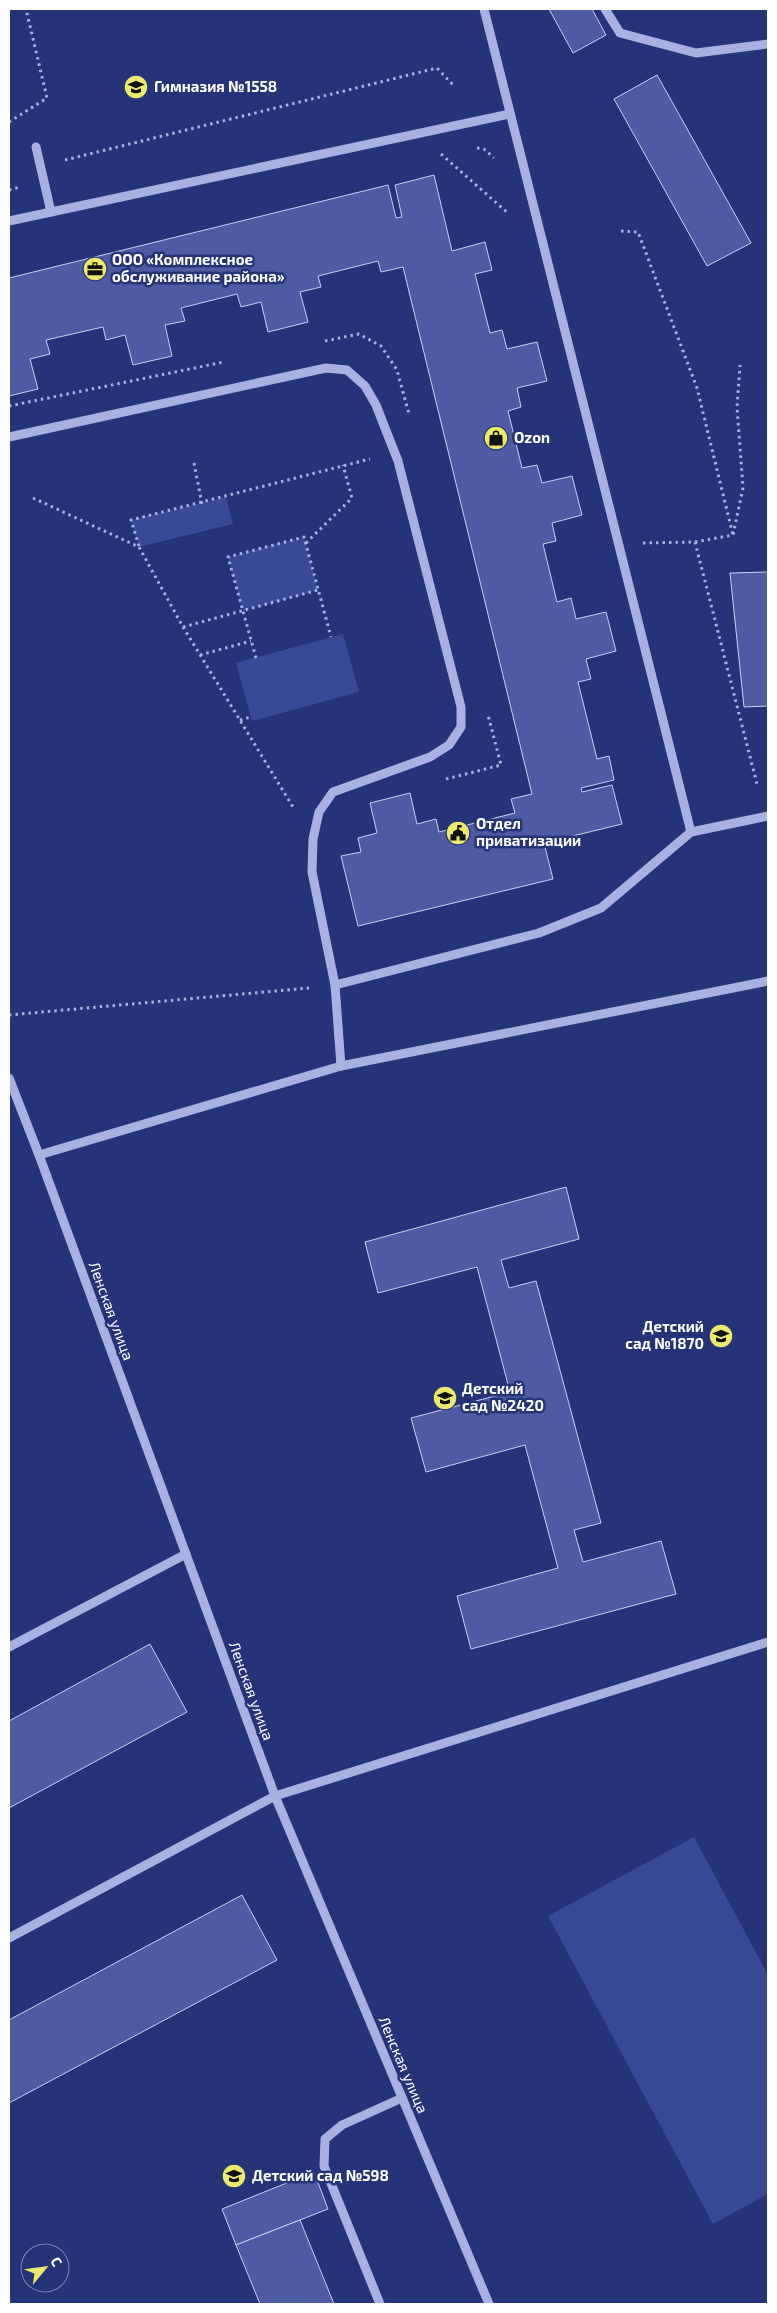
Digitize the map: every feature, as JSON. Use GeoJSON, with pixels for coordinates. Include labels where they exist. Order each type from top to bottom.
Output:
{"type":"FeatureCollection","features":[{"type":"Feature","properties":{"kind":"street"},"geometry":{"type":"LineString","coordinates":[[484,9],[691,832]]}},
{"type":"Feature","properties":{"kind":"street"},"geometry":{"type":"LineString","coordinates":[[605,9],[620,33],[696,53],[768,44]]}},
{"type":"Feature","properties":{"kind":"street"},"geometry":{"type":"LineString","coordinates":[[9,220],[510,114]]}},
{"type":"Feature","properties":{"kind":"street"},"geometry":{"type":"LineString","coordinates":[[36,147],[51,212]]}},
{"type":"Feature","properties":{"kind":"street"},"geometry":{"type":"LineString","coordinates":[[9,437],[326,368],[347,370],[365,386],[376,405],[398,462],[461,707],[461,727],[449,745],[430,757],[333,792],[318,812],[313,839],[312,872],[335,985],[341,1066]]}},
{"type":"Feature","properties":{"kind":"street"},"geometry":{"type":"LineString","coordinates":[[335,985],[539,933],[601,908],[691,832],[768,816]]}},
{"type":"Feature","properties":{"kind":"street"},"geometry":{"type":"LineString","coordinates":[[39,1155],[341,1066],[768,981]]}},
{"type":"Feature","properties":{"kind":"street","name":"Ленская улица"},"geometry":{"type":"LineString","coordinates":[[9,1078],[274,1796],[489,2304]]}},
{"type":"Feature","properties":{"kind":"street"},"geometry":{"type":"LineString","coordinates":[[9,1647],[186,1554]]}},
{"type":"Feature","properties":{"kind":"street"},"geometry":{"type":"LineString","coordinates":[[9,1938],[274,1796],[768,1642]]}},
{"type":"Feature","properties":{"kind":"street"},"geometry":{"type":"LineString","coordinates":[[380,2304],[324,2166],[325,2139],[342,2125],[402,2098]]}},
{"type":"Feature","properties":{"kind":"path"},"geometry":{"type":"LineString","coordinates":[[9,122],[47,98],[26,9]]}},
{"type":"Feature","properties":{"kind":"path"},"geometry":{"type":"LineString","coordinates":[[40,166],[437,68],[454,86]]}},
{"type":"Feature","properties":{"kind":"path"},"geometry":{"type":"LineString","coordinates":[[469,148],[484,149],[496,160]]}},
{"type":"Feature","properties":{"kind":"path"},"geometry":{"type":"LineString","coordinates":[[446,150],[438,152],[517,220]]}},
{"type":"Feature","properties":{"kind":"path"},"geometry":{"type":"LineString","coordinates":[[622,231],[638,232],[697,388],[733,535]]}},
{"type":"Feature","properties":{"kind":"path"},"geometry":{"type":"LineString","coordinates":[[733,535],[743,488],[737,407],[740,365]]}},
{"type":"Feature","properties":{"kind":"path"},"geometry":{"type":"LineString","coordinates":[[313,839],[183,628],[139,547],[131,520],[202,504],[378,457]]}},
{"type":"Feature","properties":{"kind":"path"},"geometry":{"type":"LineString","coordinates":[[194,463],[202,504]]}},
{"type":"Feature","properties":{"kind":"path"},"geometry":{"type":"LineString","coordinates":[[306,543],[352,498],[343,465]]}},
{"type":"Feature","properties":{"kind":"path"},"geometry":{"type":"LineString","coordinates":[[33,498],[139,547]]}},
{"type":"Feature","properties":{"kind":"path"},"geometry":{"type":"LineString","coordinates":[[641,543],[696,542],[733,535]]}},
{"type":"Feature","properties":{"kind":"path"},"geometry":{"type":"LineString","coordinates":[[256,658],[228,558],[304,537],[331,637]]}},
{"type":"Feature","properties":{"kind":"path"},"geometry":{"type":"LineString","coordinates":[[696,542],[757,784]]}},
{"type":"Feature","properties":{"kind":"path"},"geometry":{"type":"LineString","coordinates":[[183,628],[318,590]]}},
{"type":"Feature","properties":{"kind":"path"},"geometry":{"type":"LineString","coordinates":[[200,655],[252,641]]}},
{"type":"Feature","properties":{"kind":"path"},"geometry":{"type":"LineString","coordinates":[[240,720],[252,717]]}},
{"type":"Feature","properties":{"kind":"path"},"geometry":{"type":"LineString","coordinates":[[9,1015],[335,985]]}},
{"type":"Feature","properties":{"kind":"shaded area"},"geometry":{"type":"Polygon","coordinates":[[[226,497],[233,524],[139,547],[131,520],[226,497]]]}},
{"type":"Feature","properties":{"kind":"shaded area"},"geometry":{"type":"Polygon","coordinates":[[[304,537],[318,590],[243,611],[228,557],[304,537]]]}},
{"type":"Feature","properties":{"kind":"shaded area"},"geometry":{"type":"Polygon","coordinates":[[[343,634],[359,692],[252,721],[236,663],[343,634]]]}},
{"type":"Feature","properties":{"kind":"shaded area"},"geometry":{"type":"Polygon","coordinates":[[[694,1837],[768,1975],[768,2194],[713,2224],[548,1916],[694,1837]]]}},
{"type":"Feature","properties":{"kind":"building"},"geometry":{"type":"Polygon","coordinates":[[[549,9],[592,9],[606,35],[573,53],[549,9]]]}},
{"type":"Feature","properties":{"kind":"building"},"geometry":{"type":"Polygon","coordinates":[[[657,75],[751,243],[707,266],[614,99],[657,75]]]}},
{"type":"Feature","properties":{"kind":"building"},"geometry":{"type":"Polygon","coordinates":[[[434,175],[452,251],[485,242],[492,270],[475,274],[490,333],[502,330],[507,349],[537,342],[547,381],[517,388],[521,407],[508,411],[522,468],[537,465],[542,483],[572,476],[582,515],[552,523],[556,541],[543,544],[557,602],[571,598],[576,619],[606,612],[616,651],[586,659],[591,679],[578,682],[597,759],[609,756],[614,780],[581,788],[582,792],[612,785],[622,824],[544,843],[553,879],[358,926],[341,856],[361,852],[358,838],[377,833],[370,803],[410,793],[417,824],[436,819],[439,832],[515,813],[511,799],[532,794],[403,267],[381,272],[378,261],[318,276],[321,287],[300,292],[308,322],[268,332],[261,302],[241,307],[237,294],[181,308],[185,321],[165,325],[172,356],[133,365],[125,335],[106,340],[103,327],[46,340],[50,354],[30,359],[38,389],[9,396],[9,278],[388,185],[396,218],[402,217],[395,185],[434,175]]]}},
{"type":"Feature","properties":{"kind":"building"},"geometry":{"type":"Polygon","coordinates":[[[768,572],[768,706],[744,707],[730,573],[768,572]]]}},
{"type":"Feature","properties":{"kind":"building"},"geometry":{"type":"Polygon","coordinates":[[[566,1187],[579,1239],[501,1260],[509,1288],[536,1281],[601,1523],[574,1530],[583,1562],[661,1541],[676,1594],[471,1649],[457,1596],[558,1568],[525,1445],[426,1472],[411,1418],[510,1392],[477,1267],[378,1293],[365,1242],[566,1187]]]}},
{"type":"Feature","properties":{"kind":"building"},"geometry":{"type":"Polygon","coordinates":[[[150,1644],[187,1712],[9,1808],[9,1721],[150,1644]]]}},
{"type":"Feature","properties":{"kind":"building"},"geometry":{"type":"Polygon","coordinates":[[[242,1895],[277,1960],[9,2103],[9,2020],[242,1895]]]}},
{"type":"Feature","properties":{"kind":"building"},"geometry":{"type":"Polygon","coordinates":[[[314,2172],[328,2209],[236,2245],[222,2209],[314,2172]]]}},
{"type":"Feature","properties":{"kind":"building"},"geometry":{"type":"Polygon","coordinates":[[[300,2220],[334,2304],[260,2304],[236,2245],[300,2220]]]}},
{"type":"Feature","properties":{"kind":"place","name":"Гимназия №1558"},"geometry":{"type":"Point","coordinates":[136,87]}},
{"type":"Feature","properties":{"kind":"place","name":"ООО «Комплексное обслуживание района»"},"geometry":{"type":"Point","coordinates":[95,269]}},
{"type":"Feature","properties":{"kind":"place","name":"Ozon"},"geometry":{"type":"Point","coordinates":[496,438]}},
{"type":"Feature","properties":{"kind":"place","name":"Отдел приватизации"},"geometry":{"type":"Point","coordinates":[458,833]}},
{"type":"Feature","properties":{"kind":"place","name":"Детский сад №1870"},"geometry":{"type":"Point","coordinates":[721,1336]}},
{"type":"Feature","properties":{"kind":"place","name":"Детский сад №2420"},"geometry":{"type":"Point","coordinates":[445,1398]}},
{"type":"Feature","properties":{"kind":"place","name":"Детский сад №598"},"geometry":{"type":"Point","coordinates":[234,2176]}}]}
